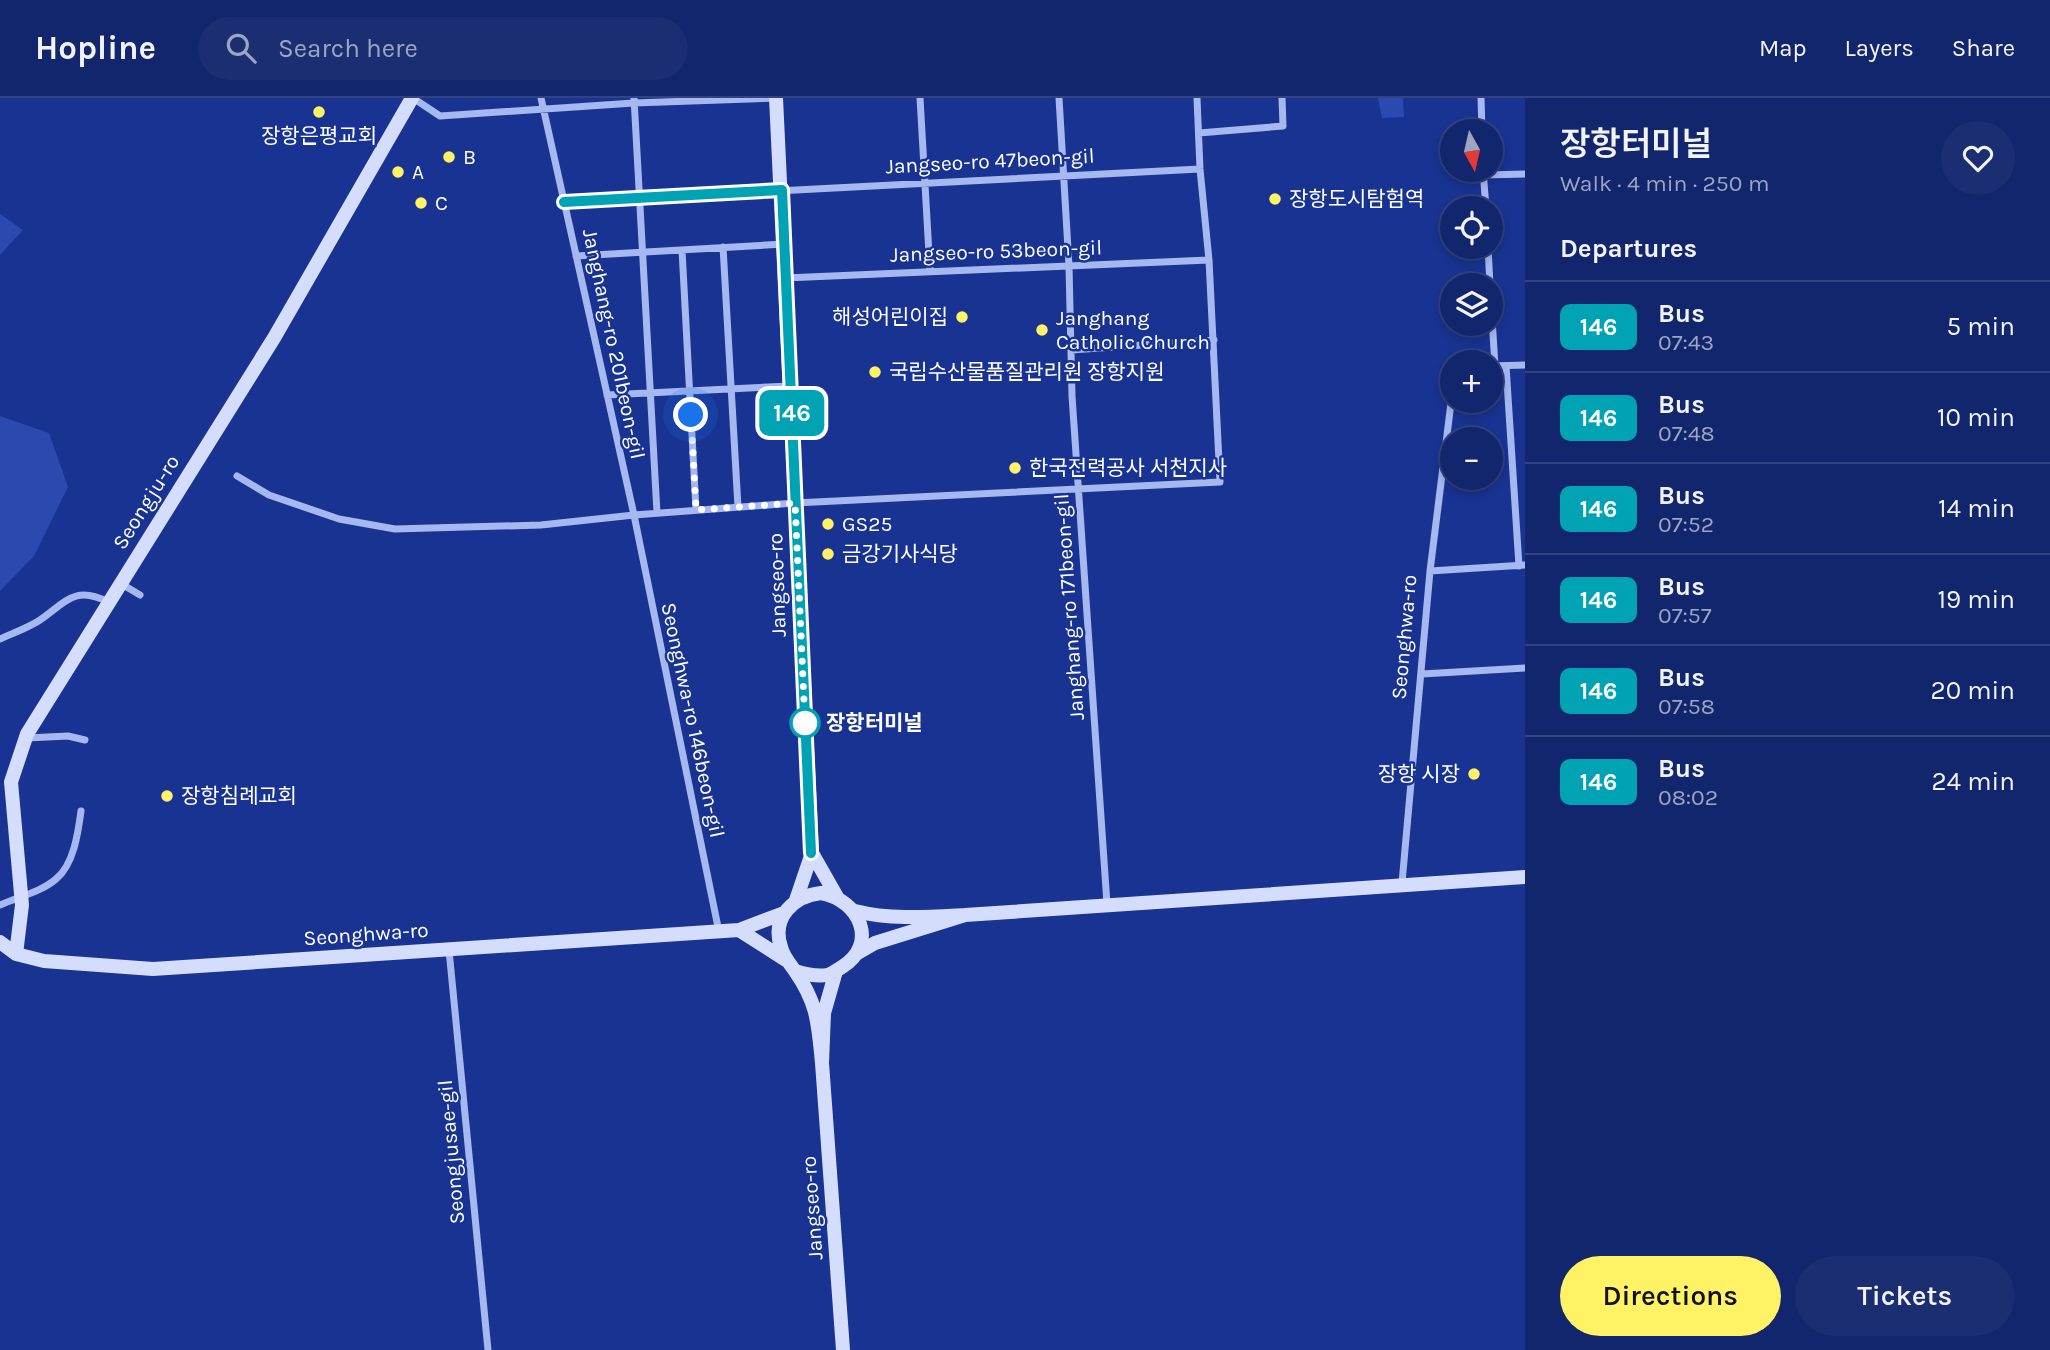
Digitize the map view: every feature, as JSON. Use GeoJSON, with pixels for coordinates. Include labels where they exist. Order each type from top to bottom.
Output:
{"type":"FeatureCollection","features":[{"type":"Feature","properties":{"kind":"street"},"geometry":{"type":"LineString","coordinates":[[412,98],[440,116],[634,101],[783,98]]}},
{"type":"Feature","properties":{"kind":"street","name":"Seongju-ro"},"geometry":{"type":"LineString","coordinates":[[16,954],[22,905],[11,782],[25,739],[108,601],[274,338],[412,98]]}},
{"type":"Feature","properties":{"kind":"street","name":"Janghang-ro 201beon-gil"},"geometry":{"type":"LineString","coordinates":[[541,98],[634,515]]}},
{"type":"Feature","properties":{"kind":"street","name":"Jangseo-ro"},"geometry":{"type":"LineString","coordinates":[[776,98],[811,853]]}},
{"type":"Feature","properties":{"kind":"street"},"geometry":{"type":"LineString","coordinates":[[920,98],[930,271]]}},
{"type":"Feature","properties":{"kind":"street","name":"Janghang-ro 171beon-gil"},"geometry":{"type":"LineString","coordinates":[[1059,98],[1079,488],[1107,904]]}},
{"type":"Feature","properties":{"kind":"street"},"geometry":{"type":"LineString","coordinates":[[237,476],[269,495],[339,520],[395,528],[541,525],[795,503],[1220,482],[1215,356],[1197,98]]}},
{"type":"Feature","properties":{"kind":"street"},"geometry":{"type":"LineString","coordinates":[[1199,133],[1283,126],[1282,98]]}},
{"type":"Feature","properties":{"kind":"street"},"geometry":{"type":"LineString","coordinates":[[1481,98],[1482,119]]}},
{"type":"Feature","properties":{"kind":"street"},"geometry":{"type":"LineString","coordinates":[[634,101],[657,513]]}},
{"type":"Feature","properties":{"kind":"street","name":"Jangseo-ro 47beon-gil"},"geometry":{"type":"LineString","coordinates":[[782,190],[1200,169]]}},
{"type":"Feature","properties":{"kind":"street"},"geometry":{"type":"LineString","coordinates":[[1503,174],[1525,174]]}},
{"type":"Feature","properties":{"kind":"street"},"geometry":{"type":"LineString","coordinates":[[564,202],[782,190]]}},
{"type":"Feature","properties":{"kind":"street"},"geometry":{"type":"LineString","coordinates":[[576,256],[784,244]]}},
{"type":"Feature","properties":{"kind":"street"},"geometry":{"type":"LineString","coordinates":[[723,247],[738,507]]}},
{"type":"Feature","properties":{"kind":"street"},"geometry":{"type":"LineString","coordinates":[[682,250],[696,510]]}},
{"type":"Feature","properties":{"kind":"street","name":"Jangseo-ro 53beon-gil"},"geometry":{"type":"LineString","coordinates":[[785,278],[1209,260]]}},
{"type":"Feature","properties":{"kind":"street"},"geometry":{"type":"LineString","coordinates":[[1071,349],[1214,340]]}},
{"type":"Feature","properties":{"kind":"street"},"geometry":{"type":"LineString","coordinates":[[1430,571],[1522,566],[1506,366],[1525,365]]}},
{"type":"Feature","properties":{"kind":"street"},"geometry":{"type":"LineString","coordinates":[[607,395],[790,386]]}},
{"type":"Feature","properties":{"kind":"street","name":"Seonghwa-ro"},"geometry":{"type":"LineString","coordinates":[[1402,883],[1430,571],[1450,413]]}},
{"type":"Feature","properties":{"kind":"street","name":"Seonghwa-ro 146beon-gil"},"geometry":{"type":"LineString","coordinates":[[634,515],[719,932]]}},
{"type":"Feature","properties":{"kind":"street"},"geometry":{"type":"LineString","coordinates":[[120,583],[140,595]]}},
{"type":"Feature","properties":{"kind":"street"},"geometry":{"type":"LineString","coordinates":[[0,639],[38,621],[66,600],[82,594],[96,595],[108,601]]}},
{"type":"Feature","properties":{"kind":"street"},"geometry":{"type":"LineString","coordinates":[[1422,674],[1525,668]]}},
{"type":"Feature","properties":{"kind":"street"},"geometry":{"type":"LineString","coordinates":[[25,739],[68,736],[85,740]]}},
{"type":"Feature","properties":{"kind":"street"},"geometry":{"type":"LineString","coordinates":[[0,905],[57,879],[69,861],[81,811]]}},
{"type":"Feature","properties":{"kind":"street"},"geometry":{"type":"LineString","coordinates":[[811,853],[837,897]]}},
{"type":"Feature","properties":{"kind":"street"},"geometry":{"type":"LineString","coordinates":[[811,853],[796,900],[780,922],[778,936],[781,950],[810,993],[818,1020],[822,1063]]}},
{"type":"Feature","properties":{"kind":"street"},"geometry":{"type":"LineString","coordinates":[[855,911],[873,916],[908,918],[1402,883],[1525,877]]}},
{"type":"Feature","properties":{"kind":"street"},"geometry":{"type":"LineString","coordinates":[[739,930],[792,967],[813,975],[828,975],[852,960],[861,936],[855,911],[837,897],[821,893],[808,894],[796,900]]}},
{"type":"Feature","properties":{"kind":"street","name":"Seonghwa-ro"},"geometry":{"type":"LineString","coordinates":[[0,942],[16,954],[44,961],[153,969],[719,932],[739,930],[785,913]]}},
{"type":"Feature","properties":{"kind":"street"},"geometry":{"type":"LineString","coordinates":[[856,954],[875,943],[965,915]]}},
{"type":"Feature","properties":{"kind":"street","name":"Seongjusae-gil"},"geometry":{"type":"LineString","coordinates":[[449,950],[488,1350]]}},
{"type":"Feature","properties":{"kind":"street"},"geometry":{"type":"LineString","coordinates":[[822,1063],[824,1013],[836,971]]}},
{"type":"Feature","properties":{"kind":"street","name":"Jangseo-ro"},"geometry":{"type":"LineString","coordinates":[[822,1063],[843,1350]]}},
{"type":"Feature","properties":{"kind":"shaded area"},"geometry":{"type":"Polygon","coordinates":[[[1378,98],[1403,98],[1404,117],[1382,118],[1378,98]]]}},
{"type":"Feature","properties":{"kind":"shaded area"},"geometry":{"type":"Polygon","coordinates":[[[0,214],[23,230],[0,255],[0,214]]]}},
{"type":"Feature","properties":{"kind":"shaded area"},"geometry":{"type":"Polygon","coordinates":[[[0,416],[49,433],[68,487],[34,556],[0,591],[0,416]]]}},
{"type":"Feature","properties":{"kind":"bus line","name":"146"},"geometry":{"type":"LineString","coordinates":[[564,202],[782,190],[811,853]]}},
{"type":"Feature","properties":{"kind":"place","name":"장항은평교회"},"geometry":{"type":"Point","coordinates":[319,112]}},
{"type":"Feature","properties":{"kind":"place","name":"B"},"geometry":{"type":"Point","coordinates":[449,157]}},
{"type":"Feature","properties":{"kind":"place","name":"A"},"geometry":{"type":"Point","coordinates":[398,172]}},
{"type":"Feature","properties":{"kind":"place","name":"장항도시탐험역"},"geometry":{"type":"Point","coordinates":[1275,199]}},
{"type":"Feature","properties":{"kind":"place","name":"C"},"geometry":{"type":"Point","coordinates":[421,203]}},
{"type":"Feature","properties":{"kind":"place","name":"해성어린이집"},"geometry":{"type":"Point","coordinates":[962,317]}},
{"type":"Feature","properties":{"kind":"place","name":"Janghang Catholic Church"},"geometry":{"type":"Point","coordinates":[1042,330]}},
{"type":"Feature","properties":{"kind":"place","name":"국립수산물품질관리원 장항지원"},"geometry":{"type":"Point","coordinates":[875,372]}},
{"type":"Feature","properties":{"kind":"place","name":"한국전력공사 서천지사"},"geometry":{"type":"Point","coordinates":[1015,468]}},
{"type":"Feature","properties":{"kind":"place","name":"GS25"},"geometry":{"type":"Point","coordinates":[828,524]}},
{"type":"Feature","properties":{"kind":"place","name":"금강기사식당"},"geometry":{"type":"Point","coordinates":[828,554]}},
{"type":"Feature","properties":{"kind":"place","name":"장항터미널"},"geometry":{"type":"Point","coordinates":[805,723]}},
{"type":"Feature","properties":{"kind":"place","name":"장항 시장"},"geometry":{"type":"Point","coordinates":[1474,774]}},
{"type":"Feature","properties":{"kind":"place","name":"장항침례교회"},"geometry":{"type":"Point","coordinates":[167,796]}},
{"type":"Feature","properties":{"kind":"route"},"geometry":{"type":"LineString","coordinates":[[691,415],[696,510],[795,503],[805,723]]}}]}
